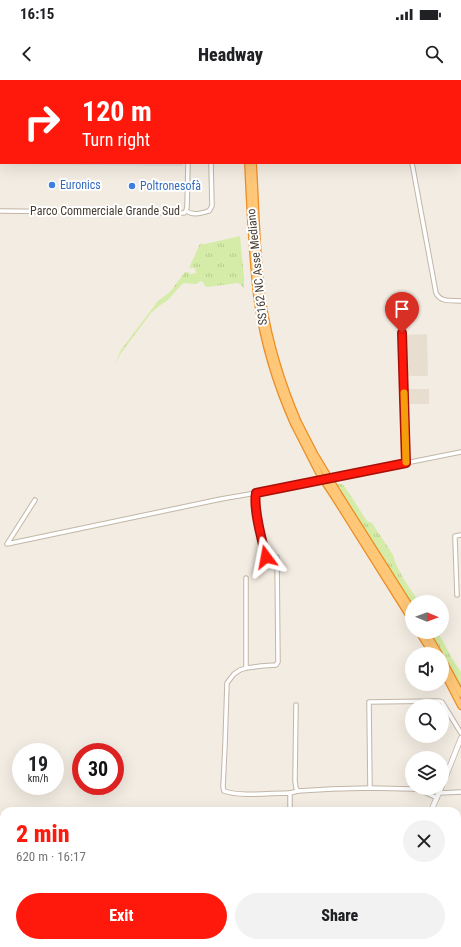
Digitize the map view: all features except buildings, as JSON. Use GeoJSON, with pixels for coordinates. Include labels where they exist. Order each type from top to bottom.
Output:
{"type":"FeatureCollection","features":[{"type":"Feature","properties":{"kind":"highway","name":"SS162 NC Asse Mediano"},"geometry":{"type":"LineString","coordinates":[[248,164],[251,178],[254,235],[262,300],[273,360],[284,386],[296,423],[336,495],[405,608]]}},
{"type":"Feature","properties":{"kind":"highway","name":"SS162 NC Asse Mediano"},"geometry":{"type":"LineString","coordinates":[[251,178],[253,164]]}},
{"type":"Feature","properties":{"kind":"highway","name":"SS162 NC Asse Mediano"},"geometry":{"type":"LineString","coordinates":[[336,495],[405,599]]}},
{"type":"Feature","properties":{"kind":"highway"},"geometry":{"type":"LineString","coordinates":[[449,672],[461,694]]}},
{"type":"Feature","properties":{"kind":"highway"},"geometry":{"type":"LineString","coordinates":[[449,683],[461,706]]}},
{"type":"Feature","properties":{"kind":"street","name":"Parco Commerciale Grande Sud"},"geometry":{"type":"LineString","coordinates":[[0,211],[181,213],[186,211],[188,208],[188,164]]}},
{"type":"Feature","properties":{"kind":"street"},"geometry":{"type":"LineString","coordinates":[[186,211],[191,214],[196,214],[209,211],[212,206],[211,164]]}},
{"type":"Feature","properties":{"kind":"street"},"geometry":{"type":"LineString","coordinates":[[412,164],[436,293],[441,299],[461,301]]}},
{"type":"Feature","properties":{"kind":"street"},"geometry":{"type":"LineString","coordinates":[[402,333],[406,463]]}},
{"type":"Feature","properties":{"kind":"street"},"geometry":{"type":"LineString","coordinates":[[34,500],[7,544],[221,499],[461,452]]}},
{"type":"Feature","properties":{"kind":"street"},"geometry":{"type":"LineString","coordinates":[[256,493],[258,516],[266,557]]}},
{"type":"Feature","properties":{"kind":"street"},"geometry":{"type":"LineString","coordinates":[[457,595],[455,536],[461,535]]}},
{"type":"Feature","properties":{"kind":"street"},"geometry":{"type":"LineString","coordinates":[[277,557],[277,664],[240,670],[234,674],[227,683],[224,791],[252,794],[370,788],[413,789],[438,796],[461,792]]}},
{"type":"Feature","properties":{"kind":"street"},"geometry":{"type":"LineString","coordinates":[[246,578],[246,668]]}},
{"type":"Feature","properties":{"kind":"street"},"geometry":{"type":"LineString","coordinates":[[370,788],[369,702],[442,702],[461,733]]}},
{"type":"Feature","properties":{"kind":"street"},"geometry":{"type":"LineString","coordinates":[[296,705],[295,781],[298,791]]}},
{"type":"Feature","properties":{"kind":"street"},"geometry":{"type":"LineString","coordinates":[[449,769],[461,738]]}},
{"type":"Feature","properties":{"kind":"street"},"geometry":{"type":"LineString","coordinates":[[290,793],[290,807]]}},
{"type":"Feature","properties":{"kind":"street"},"geometry":{"type":"LineString","coordinates":[[433,807],[438,796]]}},
{"type":"Feature","properties":{"kind":"shaded area"},"geometry":{"type":"Polygon","coordinates":[[[0,164],[183,164],[183,166],[0,164]]]}},
{"type":"Feature","properties":{"kind":"shaded area"},"geometry":{"type":"Polygon","coordinates":[[[427,334],[428,376],[406,376],[405,335],[427,334]]]}},
{"type":"Feature","properties":{"kind":"shaded area"},"geometry":{"type":"Polygon","coordinates":[[[407,389],[429,389],[429,404],[407,404],[407,389]]]}},
{"type":"Feature","properties":{"kind":"green space"},"geometry":{"type":"Polygon","coordinates":[[[240,236],[244,288],[238,283],[207,287],[201,281],[196,284],[184,283],[169,299],[151,313],[121,353],[114,366],[121,350],[158,301],[170,292],[185,272],[190,274],[196,273],[195,268],[189,268],[200,244],[240,236]]]}},
{"type":"Feature","properties":{"kind":"green space"},"geometry":{"type":"Polygon","coordinates":[[[337,484],[342,484],[345,487],[367,521],[372,523],[393,555],[403,578],[414,595],[406,595],[337,484]]]}},
{"type":"Feature","properties":{"kind":"green space"},"geometry":{"type":"Polygon","coordinates":[[[433,639],[442,639],[446,647],[438,647],[433,639]]]}},
{"type":"Feature","properties":{"kind":"green space"},"geometry":{"type":"Polygon","coordinates":[[[449,653],[461,672],[461,688],[449,667],[449,653]]]}},
{"type":"Feature","properties":{"kind":"slow traffic"},"geometry":{"type":"LineString","coordinates":[[404,393],[406,462]]}},
{"type":"Feature","properties":{"kind":"place","name":"Euronics"},"geometry":{"type":"Point","coordinates":[52,185]}},
{"type":"Feature","properties":{"kind":"place","name":"Poltronesofà"},"geometry":{"type":"Point","coordinates":[132,186]}},
{"type":"Feature","properties":{"kind":"route"},"geometry":{"type":"LineString","coordinates":[[266,557],[258,516],[256,493],[406,463],[402,333]]}}]}
